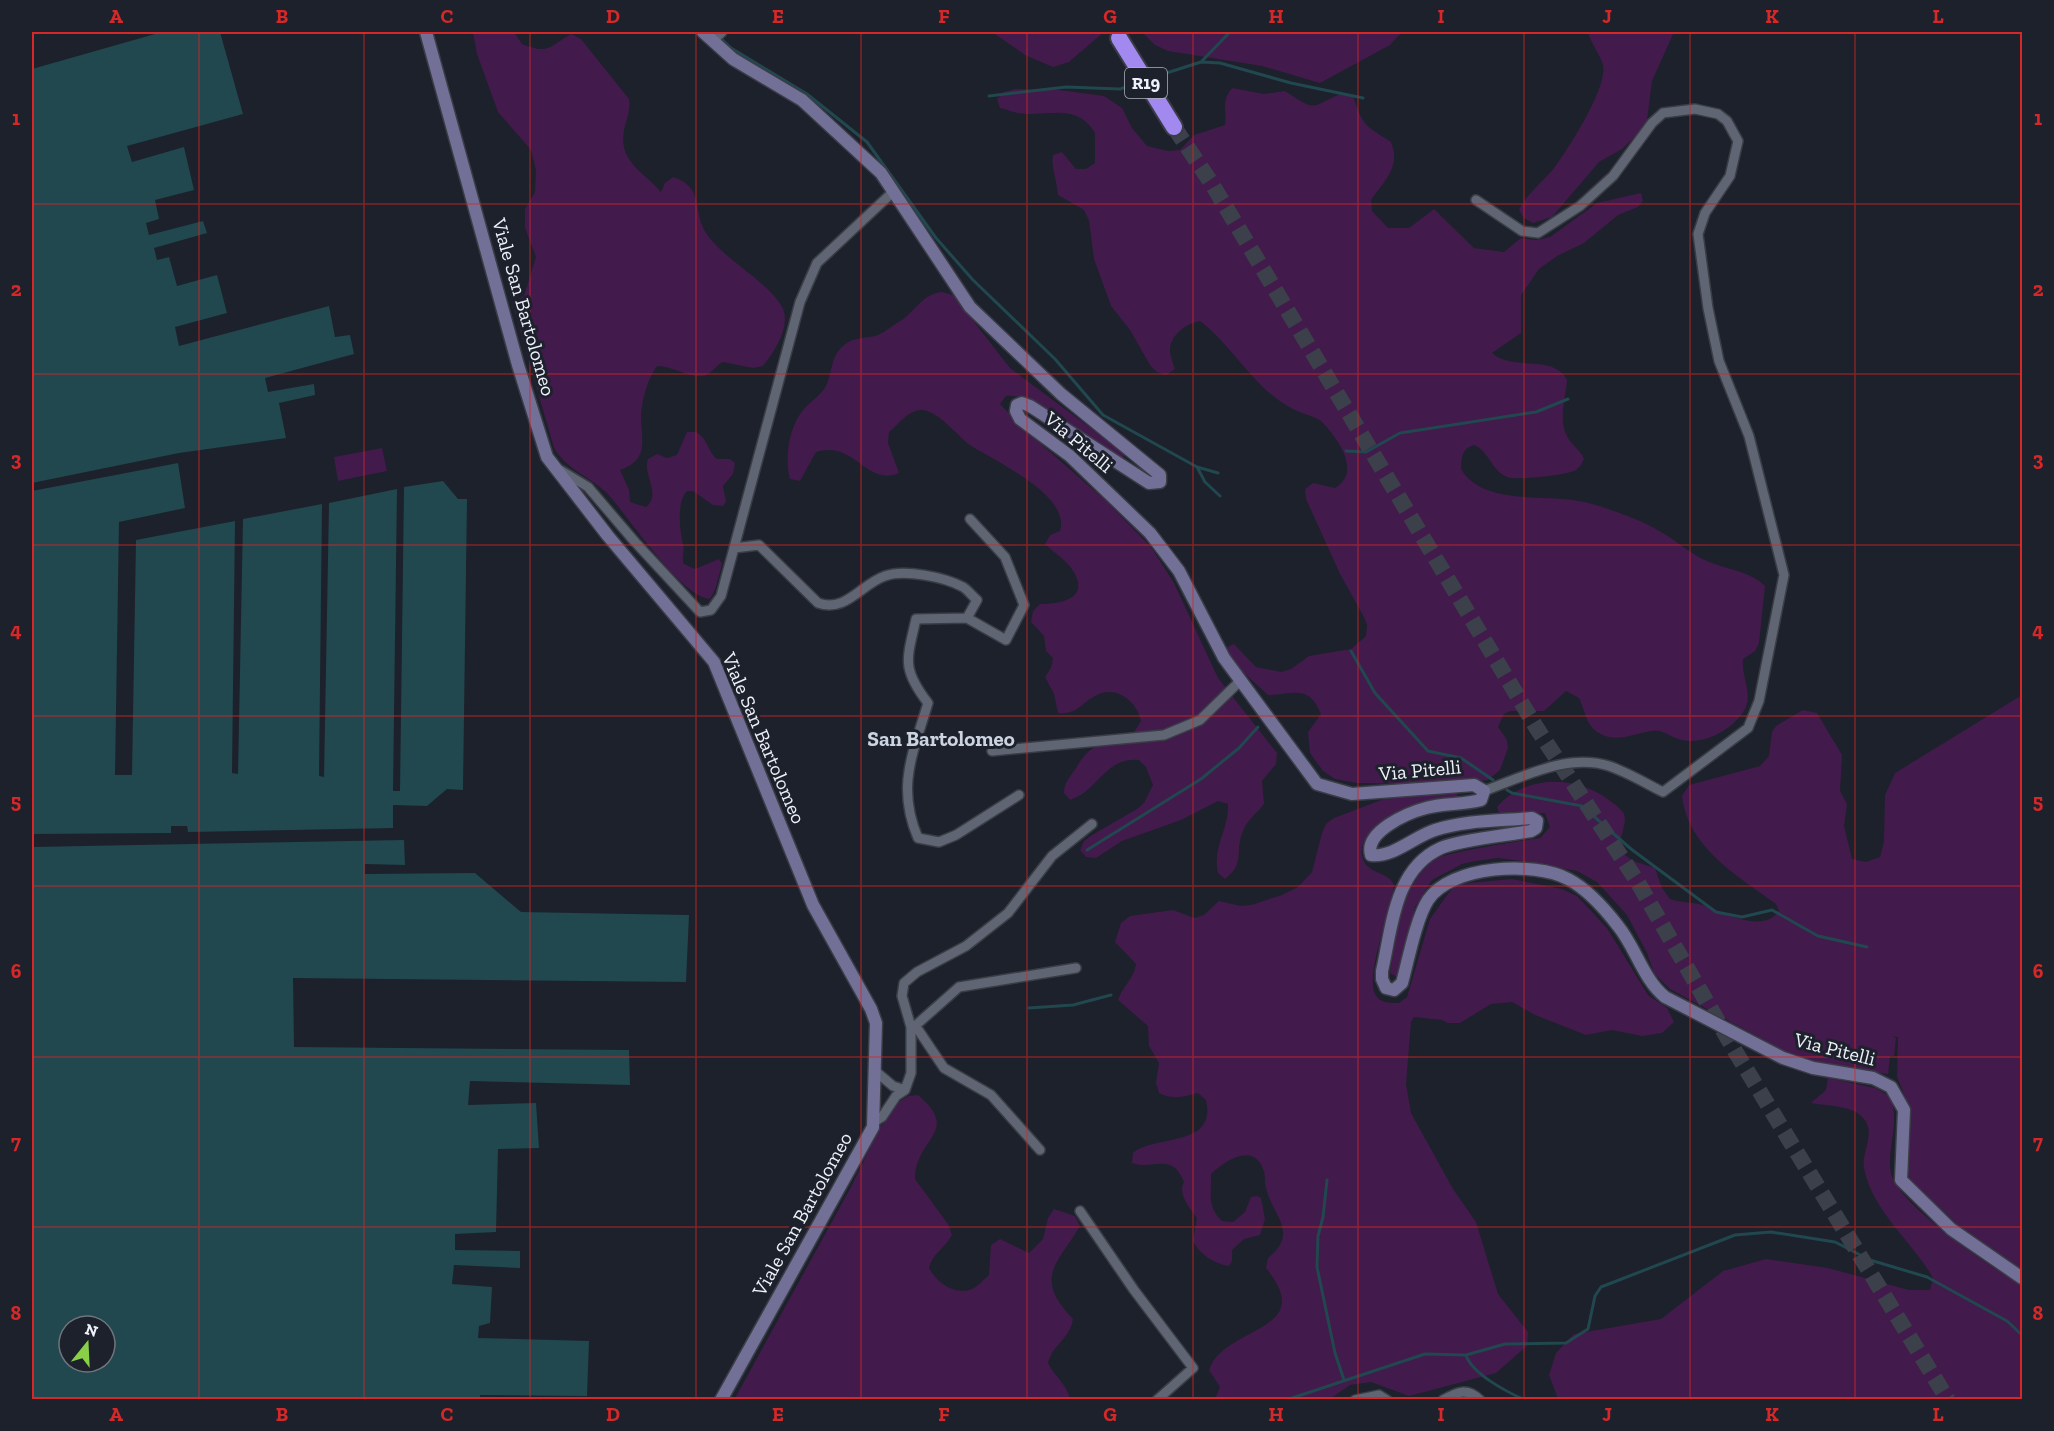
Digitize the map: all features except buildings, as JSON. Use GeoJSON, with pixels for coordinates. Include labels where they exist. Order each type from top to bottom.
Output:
{"type":"FeatureCollection","features":[{"type":"Feature","properties":{"kind":"highway","name":"R19"},"geometry":{"type":"LineString","coordinates":[[1119,38],[1174,127]]}},
{"type":"Feature","properties":{"kind":"street","name":"Viale San Bartolomeo"},"geometry":{"type":"LineString","coordinates":[[426,32],[518,365],[547,457],[714,662],[813,905],[871,1009],[876,1023],[874,1122],[721,1400]]}},
{"type":"Feature","properties":{"kind":"street","name":"Via Pitelli"},"geometry":{"type":"LineString","coordinates":[[703,32],[716,38],[733,59],[802,100],[881,174],[970,307],[1060,394],[1160,475],[1160,482],[1149,483],[1030,406],[1022,403],[1017,405],[1016,411],[1020,419],[1070,456],[1150,533],[1179,572],[1224,658],[1317,784],[1352,794],[1474,785],[1484,791],[1484,798],[1477,801],[1425,808],[1381,829],[1372,839],[1370,853],[1377,856],[1447,826],[1532,818],[1537,823],[1531,831],[1441,848],[1419,863],[1400,891],[1382,971],[1382,979],[1386,988],[1394,990],[1402,983],[1425,906],[1433,894],[1445,884],[1463,875],[1490,870],[1534,871],[1567,878],[1581,887],[1617,925],[1634,949],[1655,988],[1665,997],[1798,1064],[1873,1078],[1891,1087],[1904,1110],[1902,1180],[1951,1229],[2022,1278]]}},
{"type":"Feature","properties":{"kind":"street"},"geometry":{"type":"LineString","coordinates":[[1476,200],[1522,231],[1538,233],[1580,206],[1613,176],[1652,123],[1664,113],[1707,110],[1727,121],[1738,141],[1730,176],[1705,213],[1698,234],[1708,308],[1719,361],[1749,436],[1784,575],[1759,701],[1748,728],[1663,792],[1608,766],[1577,761],[1553,766],[1484,791]]}},
{"type":"Feature","properties":{"kind":"street"},"geometry":{"type":"LineString","coordinates":[[553,466],[588,487],[700,612],[711,610],[721,596],[800,302],[817,263],[894,191]]}},
{"type":"Feature","properties":{"kind":"street"},"geometry":{"type":"LineString","coordinates":[[970,519],[1005,557],[1024,605],[1006,640],[967,618],[916,619],[906,663],[916,687],[928,703],[908,772],[906,802],[918,838],[939,842],[956,835],[1019,795]]}},
{"type":"Feature","properties":{"kind":"street"},"geometry":{"type":"LineString","coordinates":[[734,549],[759,545],[818,603],[828,607],[838,605],[884,576],[914,572],[963,587],[977,600],[967,618]]}},
{"type":"Feature","properties":{"kind":"street"},"geometry":{"type":"LineString","coordinates":[[992,751],[1164,735],[1200,720],[1240,681]]}},
{"type":"Feature","properties":{"kind":"street"},"geometry":{"type":"LineString","coordinates":[[1040,1150],[991,1095],[944,1068],[913,1027],[902,996],[904,983],[910,976],[966,946],[1008,913],[1052,856],[1092,824]]}},
{"type":"Feature","properties":{"kind":"street"},"geometry":{"type":"LineString","coordinates":[[874,1122],[882,1117],[896,1096],[905,1089],[911,1073],[913,1027],[959,987],[1076,968]]}},
{"type":"Feature","properties":{"kind":"street"},"geometry":{"type":"LineString","coordinates":[[874,1070],[893,1086],[905,1089]]}},
{"type":"Feature","properties":{"kind":"street"},"geometry":{"type":"LineString","coordinates":[[1080,1211],[1134,1290],[1193,1368],[1157,1400]]}},
{"type":"Feature","properties":{"kind":"street"},"geometry":{"type":"LineString","coordinates":[[1443,1400],[1461,1391],[1473,1392],[1480,1400]]}},
{"type":"Feature","properties":{"kind":"street"},"geometry":{"type":"LineString","coordinates":[[1355,1400],[1379,1395],[1387,1400]]}},
{"type":"Feature","properties":{"kind":"shaded area"},"geometry":{"type":"Polygon","coordinates":[[[473,32],[514,32],[522,44],[538,49],[549,48],[571,34],[581,39],[629,99],[629,112],[623,141],[625,150],[634,165],[661,192],[665,183],[673,177],[690,187],[694,193],[699,216],[706,233],[724,253],[767,288],[785,314],[780,338],[763,366],[753,368],[723,362],[708,374],[697,376],[657,366],[648,383],[643,402],[640,455],[630,466],[620,470],[629,490],[630,502],[646,507],[652,496],[647,471],[648,459],[657,454],[667,458],[677,455],[687,432],[694,432],[702,437],[717,459],[730,459],[735,463],[733,474],[723,486],[726,502],[723,506],[713,505],[693,491],[687,491],[681,502],[680,524],[684,564],[695,569],[719,559],[722,564],[715,590],[710,599],[698,595],[684,584],[655,553],[607,493],[565,462],[554,448],[512,302],[524,296],[536,257],[525,228],[525,209],[535,192],[536,170],[531,150],[498,112],[477,54],[473,32]]]}},
{"type":"Feature","properties":{"kind":"shaded area"},"geometry":{"type":"Polygon","coordinates":[[[992,32],[1104,32],[1069,62],[1053,67],[1025,55],[992,32]]]}},
{"type":"Feature","properties":{"kind":"shaded area"},"geometry":{"type":"Polygon","coordinates":[[[1142,32],[1402,32],[1390,45],[1320,83],[1262,66],[1168,51],[1155,45],[1142,32]]]}},
{"type":"Feature","properties":{"kind":"shaded area"},"geometry":{"type":"Polygon","coordinates":[[[1588,32],[1674,32],[1652,81],[1647,120],[1638,134],[1622,149],[1599,162],[1552,217],[1533,223],[1524,218],[1519,210],[1554,168],[1568,147],[1586,118],[1603,75],[1603,65],[1588,32]]]}},
{"type":"Feature","properties":{"kind":"shaded area"},"geometry":{"type":"Polygon","coordinates":[[[1232,88],[1264,94],[1285,91],[1313,106],[1342,93],[1353,96],[1366,125],[1391,142],[1394,151],[1390,173],[1371,200],[1372,211],[1388,228],[1409,228],[1434,209],[1474,248],[1504,252],[1521,238],[1536,240],[1550,237],[1597,203],[1641,193],[1643,201],[1638,207],[1618,215],[1584,243],[1557,256],[1539,269],[1521,295],[1521,333],[1492,353],[1501,359],[1543,365],[1561,372],[1567,380],[1563,416],[1564,430],[1584,459],[1581,465],[1576,470],[1563,474],[1512,478],[1502,474],[1474,445],[1464,451],[1461,469],[1472,481],[1485,489],[1502,494],[1574,500],[1626,515],[1661,532],[1701,558],[1752,577],[1765,586],[1759,643],[1755,651],[1743,659],[1747,703],[1734,723],[1718,734],[1700,740],[1678,739],[1656,731],[1612,738],[1599,733],[1591,726],[1579,698],[1566,691],[1544,711],[1510,711],[1504,714],[1498,727],[1507,740],[1508,748],[1500,770],[1488,780],[1438,784],[1357,783],[1335,779],[1323,771],[1310,753],[1308,732],[1321,714],[1311,698],[1299,693],[1268,695],[1231,661],[1227,647],[1234,644],[1256,667],[1281,672],[1291,669],[1309,656],[1351,649],[1366,636],[1367,625],[1364,617],[1340,574],[1306,499],[1305,489],[1313,483],[1335,488],[1343,481],[1347,473],[1345,455],[1341,446],[1323,423],[1297,411],[1270,393],[1200,321],[1185,327],[1173,339],[1170,352],[1175,369],[1166,375],[1157,372],[1150,365],[1130,330],[1111,306],[1094,259],[1089,220],[1084,210],[1058,195],[1053,155],[1062,152],[1076,169],[1086,169],[1095,163],[1095,133],[1079,117],[1060,113],[1016,113],[1000,108],[997,99],[1004,92],[1015,89],[1059,90],[1104,96],[1122,108],[1132,128],[1147,146],[1168,151],[1180,150],[1194,135],[1225,125],[1225,101],[1232,88]]]}},
{"type":"Feature","properties":{"kind":"shaded area"},"geometry":{"type":"Polygon","coordinates":[[[942,292],[953,295],[1010,368],[1124,453],[1123,461],[1050,410],[1034,402],[1006,396],[1000,404],[1026,431],[1104,499],[1151,547],[1174,583],[1218,678],[1277,753],[1276,764],[1262,781],[1264,804],[1245,827],[1238,862],[1225,879],[1218,873],[1217,854],[1228,813],[1228,804],[1218,801],[1181,820],[1122,841],[1096,858],[1086,857],[1080,850],[1084,841],[1092,835],[1144,803],[1153,785],[1146,767],[1139,760],[1128,760],[1118,763],[1079,796],[1070,800],[1064,793],[1068,780],[1087,753],[1099,745],[1131,737],[1141,721],[1130,701],[1124,696],[1110,692],[1095,696],[1074,711],[1058,713],[1054,694],[1045,677],[1051,668],[1053,658],[1046,651],[1044,636],[1031,622],[1033,611],[1040,604],[1069,599],[1078,589],[1078,582],[1075,573],[1067,563],[1045,544],[1050,535],[1060,531],[1060,518],[1054,505],[1043,492],[1028,480],[970,445],[935,415],[922,410],[908,415],[889,432],[888,443],[899,473],[888,476],[878,474],[841,452],[829,450],[816,452],[800,481],[790,479],[788,452],[791,433],[804,409],[826,386],[839,350],[852,340],[881,333],[902,320],[925,299],[942,292]]]}},
{"type":"Feature","properties":{"kind":"shaded area"},"geometry":{"type":"Polygon","coordinates":[[[382,448],[387,471],[338,481],[334,457],[382,448]]]}},
{"type":"Feature","properties":{"kind":"shaded area"},"geometry":{"type":"Polygon","coordinates":[[[2022,695],[2022,1269],[1958,1225],[1910,1180],[1906,1166],[1910,1109],[1897,1077],[1898,1037],[1893,1036],[1896,1038],[1894,1056],[1890,1056],[1888,1074],[1805,1062],[1670,989],[1654,973],[1647,953],[1627,915],[1597,882],[1577,871],[1498,858],[1462,864],[1432,880],[1415,907],[1397,977],[1390,973],[1398,926],[1407,896],[1423,870],[1435,859],[1468,850],[1540,838],[1550,827],[1545,813],[1500,814],[1497,807],[1522,788],[1552,782],[1582,786],[1596,792],[1612,802],[1625,816],[1621,842],[1623,852],[1633,860],[1655,868],[1662,888],[1670,899],[1702,905],[1744,920],[1763,921],[1772,918],[1779,911],[1776,904],[1731,871],[1704,846],[1686,814],[1682,796],[1689,785],[1760,766],[1769,756],[1772,732],[1776,726],[1803,710],[1817,713],[1842,755],[1840,791],[1847,804],[1844,826],[1852,859],[1866,862],[1880,857],[1884,841],[1885,795],[1895,773],[2022,695]]]}},
{"type":"Feature","properties":{"kind":"shaded area"},"geometry":{"type":"Polygon","coordinates":[[[1456,792],[1458,797],[1418,804],[1404,809],[1377,826],[1364,841],[1362,850],[1366,864],[1387,877],[1394,885],[1373,972],[1373,985],[1377,997],[1385,1002],[1399,1003],[1407,997],[1430,919],[1450,891],[1459,884],[1512,879],[1562,889],[1577,896],[1607,928],[1648,995],[1667,1008],[1674,1022],[1662,1033],[1642,1036],[1612,1030],[1586,1035],[1535,1015],[1512,1002],[1491,1004],[1460,1023],[1414,1017],[1411,1022],[1406,1084],[1411,1113],[1453,1189],[1476,1222],[1498,1294],[1528,1332],[1527,1346],[1496,1373],[1409,1396],[1371,1382],[1350,1385],[1330,1399],[1215,1399],[1220,1387],[1209,1370],[1218,1355],[1275,1317],[1282,1305],[1279,1289],[1266,1268],[1268,1258],[1282,1240],[1283,1232],[1269,1198],[1263,1169],[1253,1157],[1246,1155],[1238,1157],[1211,1174],[1212,1204],[1222,1221],[1233,1222],[1245,1212],[1251,1197],[1261,1198],[1265,1219],[1260,1235],[1244,1239],[1232,1250],[1232,1261],[1229,1266],[1208,1258],[1193,1241],[1197,1218],[1183,1196],[1184,1182],[1174,1167],[1168,1164],[1132,1163],[1133,1153],[1143,1147],[1194,1133],[1202,1126],[1207,1115],[1206,1100],[1198,1093],[1174,1097],[1159,1093],[1156,1083],[1159,1063],[1149,1046],[1148,1026],[1118,1000],[1136,964],[1115,942],[1121,923],[1130,916],[1173,910],[1194,918],[1204,915],[1219,901],[1241,906],[1282,895],[1298,887],[1312,872],[1322,833],[1326,824],[1334,818],[1384,799],[1456,792]]]}},
{"type":"Feature","properties":{"kind":"shaded area"},"geometry":{"type":"Polygon","coordinates":[[[1828,1078],[1875,1088],[1889,1096],[1894,1115],[1890,1163],[1891,1173],[1897,1186],[1910,1201],[1948,1235],[2022,1285],[2022,1399],[1558,1399],[1549,1375],[1556,1353],[1574,1334],[1661,1319],[1723,1271],[1766,1259],[1828,1268],[1909,1290],[1930,1290],[1933,1278],[1884,1212],[1868,1184],[1864,1162],[1869,1131],[1864,1119],[1854,1111],[1811,1103],[1826,1090],[1828,1078]]]}},
{"type":"Feature","properties":{"kind":"shaded area"},"geometry":{"type":"Polygon","coordinates":[[[918,1095],[931,1108],[936,1118],[936,1127],[917,1165],[915,1179],[948,1224],[952,1235],[933,1259],[929,1268],[937,1279],[954,1290],[960,1291],[976,1287],[989,1275],[991,1245],[1000,1239],[1029,1253],[1043,1239],[1048,1218],[1054,1209],[1075,1216],[1080,1226],[1057,1261],[1052,1281],[1054,1292],[1061,1305],[1073,1319],[1068,1332],[1053,1351],[1048,1363],[1066,1389],[1070,1399],[734,1400],[851,1187],[879,1129],[899,1102],[908,1096],[918,1095]]]}},
{"type":"Feature","properties":{"kind":"water"},"geometry":{"type":"Polygon","coordinates":[[[162,32],[220,32],[243,114],[127,146],[132,162],[184,147],[194,190],[155,200],[159,219],[146,223],[149,235],[203,221],[207,233],[154,248],[157,260],[169,257],[177,286],[217,275],[227,313],[175,327],[179,346],[329,306],[335,337],[350,335],[354,354],[265,378],[268,392],[314,384],[315,395],[279,403],[286,438],[179,453],[32,483],[32,69],[162,32]]]}},
{"type":"Feature","properties":{"kind":"water"},"geometry":{"type":"Polygon","coordinates":[[[178,463],[185,508],[119,522],[115,775],[132,775],[136,540],[235,521],[232,773],[238,774],[243,519],[322,504],[319,776],[324,777],[329,503],[397,489],[393,791],[400,791],[404,487],[443,481],[458,499],[467,499],[463,790],[447,789],[427,806],[393,805],[393,828],[188,832],[187,826],[171,826],[171,833],[32,834],[32,491],[178,463]]]}},
{"type":"Feature","properties":{"kind":"water"},"geometry":{"type":"Polygon","coordinates":[[[404,840],[405,865],[365,864],[365,874],[475,873],[521,912],[689,915],[686,982],[293,978],[294,1047],[629,1050],[630,1085],[470,1081],[468,1105],[536,1103],[539,1148],[498,1149],[496,1232],[455,1234],[455,1250],[520,1251],[520,1268],[454,1265],[452,1284],[492,1287],[490,1323],[479,1326],[478,1338],[589,1341],[587,1396],[480,1395],[480,1400],[32,1399],[32,847],[404,840]]]}},
{"type":"Feature","properties":{"kind":"waterway"},"geometry":{"type":"LineString","coordinates":[[714,32],[731,48],[807,94],[867,142],[936,238],[973,280],[1055,359],[1103,415],[1197,467],[1218,473]]}},
{"type":"Feature","properties":{"kind":"waterway"},"geometry":{"type":"LineString","coordinates":[[1201,62],[1230,32]]}},
{"type":"Feature","properties":{"kind":"waterway"},"geometry":{"type":"LineString","coordinates":[[1154,77],[1201,62],[1220,63],[1291,83],[1363,98]]}},
{"type":"Feature","properties":{"kind":"waterway"},"geometry":{"type":"LineString","coordinates":[[989,96],[1066,87],[1120,89],[1136,84]]}},
{"type":"Feature","properties":{"kind":"waterway"},"geometry":{"type":"LineString","coordinates":[[1346,451],[1366,452],[1400,433],[1536,412],[1568,399]]}},
{"type":"Feature","properties":{"kind":"waterway"},"geometry":{"type":"LineString","coordinates":[[1197,467],[1205,482],[1220,496]]}},
{"type":"Feature","properties":{"kind":"waterway"},"geometry":{"type":"LineString","coordinates":[[1351,651],[1375,693],[1428,751],[1461,758],[1493,780]]}},
{"type":"Feature","properties":{"kind":"waterway"},"geometry":{"type":"LineString","coordinates":[[1087,850],[1201,779],[1239,748],[1258,727]]}},
{"type":"Feature","properties":{"kind":"waterway"},"geometry":{"type":"LineString","coordinates":[[1507,790],[1512,793],[1582,806],[1631,849],[1716,912],[1742,917],[1772,910],[1818,936],[1867,947]]}},
{"type":"Feature","properties":{"kind":"waterway"},"geometry":{"type":"LineString","coordinates":[[1029,1008],[1073,1005],[1111,995]]}},
{"type":"Feature","properties":{"kind":"waterway"},"geometry":{"type":"LineString","coordinates":[[1327,1180],[1323,1217],[1318,1236],[1317,1267],[1335,1353],[1344,1380]]}},
{"type":"Feature","properties":{"kind":"waterway"},"geometry":{"type":"LineString","coordinates":[[1286,1400],[1425,1354],[1466,1355],[1505,1344],[1566,1343],[1588,1329],[1595,1296],[1601,1287],[1735,1235],[1771,1232],[1835,1242],[1870,1260],[1927,1277],[2007,1321],[2022,1335]]}},
{"type":"Feature","properties":{"kind":"waterway"},"geometry":{"type":"LineString","coordinates":[[1466,1355],[1475,1369],[1500,1387],[1525,1400]]}},
{"type":"Feature","properties":{"kind":"tunnel"},"geometry":{"type":"LineString","coordinates":[[1174,127],[1212,184],[1536,727],[1637,881],[1735,1051],[1948,1400]]}},
{"type":"Feature","properties":{"kind":"district","name":"San Bartolomeo"},"geometry":{"type":"Point","coordinates":[941,738]}}]}
